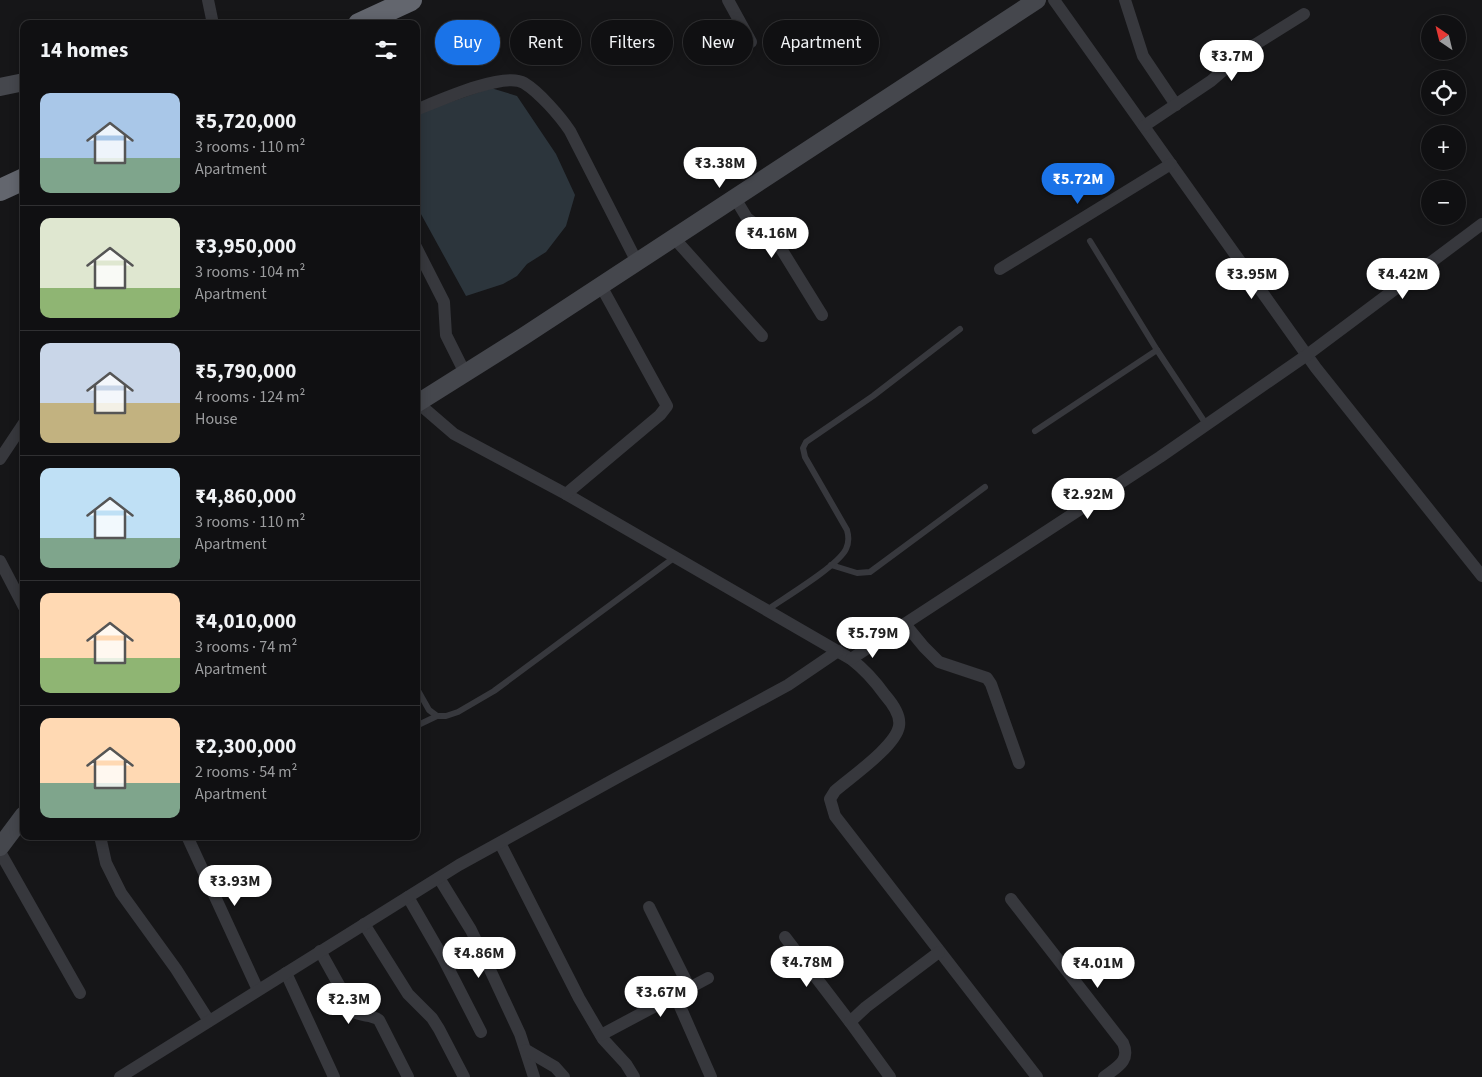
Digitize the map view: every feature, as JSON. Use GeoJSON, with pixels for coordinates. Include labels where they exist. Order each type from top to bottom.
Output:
{"type":"FeatureCollection","features":[{"type":"Feature","properties":{"kind":"highway"},"geometry":{"type":"LineString","coordinates":[[368,20],[412,0]]}},
{"type":"Feature","properties":{"kind":"highway"},"geometry":{"type":"LineString","coordinates":[[0,190],[20,181]]}},
{"type":"Feature","properties":{"kind":"street"},"geometry":{"type":"LineString","coordinates":[[208,0],[212,20]]}},
{"type":"Feature","properties":{"kind":"street"},"geometry":{"type":"LineString","coordinates":[[728,0],[738,20]]}},
{"type":"Feature","properties":{"kind":"street"},"geometry":{"type":"LineString","coordinates":[[420,402],[1038,0]]}},
{"type":"Feature","properties":{"kind":"street"},"geometry":{"type":"LineString","coordinates":[[1054,0],[1307,355],[1482,576]]}},
{"type":"Feature","properties":{"kind":"street"},"geometry":{"type":"LineString","coordinates":[[1125,0],[1143,56],[1176,105]]}},
{"type":"Feature","properties":{"kind":"street"},"geometry":{"type":"LineString","coordinates":[[1144,126],[1211,81],[1248,49],[1304,14]]}},
{"type":"Feature","properties":{"kind":"street"},"geometry":{"type":"LineString","coordinates":[[420,108],[475,87],[517,80],[525,83],[561,118],[570,131],[637,262]]}},
{"type":"Feature","properties":{"kind":"street"},"geometry":{"type":"LineString","coordinates":[[0,87],[20,83]]}},
{"type":"Feature","properties":{"kind":"street"},"geometry":{"type":"LineString","coordinates":[[1000,269],[1171,164]]}},
{"type":"Feature","properties":{"kind":"street"},"geometry":{"type":"LineString","coordinates":[[735,198],[747,218],[775,239],[822,315]]}},
{"type":"Feature","properties":{"kind":"street"},"geometry":{"type":"LineString","coordinates":[[851,659],[1307,355],[1482,224]]}},
{"type":"Feature","properties":{"kind":"street"},"geometry":{"type":"LineString","coordinates":[[674,238],[762,336]]}},
{"type":"Feature","properties":{"kind":"street"},"geometry":{"type":"LineString","coordinates":[[420,255],[444,302],[446,335],[465,373]]}},
{"type":"Feature","properties":{"kind":"street"},"geometry":{"type":"LineString","coordinates":[[566,494],[660,415],[667,406],[601,286]]}},
{"type":"Feature","properties":{"kind":"street"},"geometry":{"type":"LineString","coordinates":[[420,406],[454,434],[566,494],[838,651],[863,668],[882,690],[897,712],[900,724],[892,741],[883,751],[835,791],[830,799],[835,816],[1037,1077]]}},
{"type":"Feature","properties":{"kind":"street"},"geometry":{"type":"LineString","coordinates":[[0,459],[20,430]]}},
{"type":"Feature","properties":{"kind":"street"},"geometry":{"type":"LineString","coordinates":[[0,561],[20,598]]}},
{"type":"Feature","properties":{"kind":"street"},"geometry":{"type":"LineString","coordinates":[[905,624],[939,662],[987,678],[991,684],[1019,763]]}},
{"type":"Feature","properties":{"kind":"street"},"geometry":{"type":"LineString","coordinates":[[120,1077],[439,878],[620,776],[788,685],[838,651]]}},
{"type":"Feature","properties":{"kind":"street"},"geometry":{"type":"LineString","coordinates":[[0,847],[20,820]]}},
{"type":"Feature","properties":{"kind":"street"},"geometry":{"type":"LineString","coordinates":[[101,840],[106,863],[114,881],[176,969],[209,1021]]}},
{"type":"Feature","properties":{"kind":"street"},"geometry":{"type":"LineString","coordinates":[[188,840],[258,990]]}},
{"type":"Feature","properties":{"kind":"street"},"geometry":{"type":"LineString","coordinates":[[500,843],[579,998],[601,1035],[626,1064],[634,1077]]}},
{"type":"Feature","properties":{"kind":"street"},"geometry":{"type":"LineString","coordinates":[[0,852],[80,993]]}},
{"type":"Feature","properties":{"kind":"street"},"geometry":{"type":"LineString","coordinates":[[439,878],[471,930],[520,1034],[534,1077]]}},
{"type":"Feature","properties":{"kind":"street"},"geometry":{"type":"LineString","coordinates":[[408,897],[442,956],[481,1032]]}},
{"type":"Feature","properties":{"kind":"street"},"geometry":{"type":"LineString","coordinates":[[1011,899],[1123,1043],[1126,1058],[1104,1077]]}},
{"type":"Feature","properties":{"kind":"street"},"geometry":{"type":"LineString","coordinates":[[649,907],[689,987]]}},
{"type":"Feature","properties":{"kind":"street"},"geometry":{"type":"LineString","coordinates":[[364,924],[408,994],[432,1018],[464,1077]]}},
{"type":"Feature","properties":{"kind":"street"},"geometry":{"type":"LineString","coordinates":[[785,937],[890,1077]]}},
{"type":"Feature","properties":{"kind":"street"},"geometry":{"type":"LineString","coordinates":[[320,951],[354,1012],[358,1015],[374,1016],[379,1020],[408,1077]]}},
{"type":"Feature","properties":{"kind":"street"},"geometry":{"type":"LineString","coordinates":[[850,1022],[866,1007],[939,952]]}},
{"type":"Feature","properties":{"kind":"street"},"geometry":{"type":"LineString","coordinates":[[286,972],[334,1077]]}},
{"type":"Feature","properties":{"kind":"street"},"geometry":{"type":"LineString","coordinates":[[601,1035],[708,978]]}},
{"type":"Feature","properties":{"kind":"street"},"geometry":{"type":"LineString","coordinates":[[675,995],[711,1077]]}},
{"type":"Feature","properties":{"kind":"street"},"geometry":{"type":"LineString","coordinates":[[526,1050],[555,1067],[564,1077]]}},
{"type":"Feature","properties":{"kind":"lane"},"geometry":{"type":"LineString","coordinates":[[1090,241],[1157,350],[1206,424]]}},
{"type":"Feature","properties":{"kind":"lane"},"geometry":{"type":"LineString","coordinates":[[767,610],[831,565],[842,555],[849,539],[847,530],[805,457],[803,448],[806,442],[873,396],[960,329]]}},
{"type":"Feature","properties":{"kind":"lane"},"geometry":{"type":"LineString","coordinates":[[1035,431],[1157,350]]}},
{"type":"Feature","properties":{"kind":"lane"},"geometry":{"type":"LineString","coordinates":[[831,565],[857,573],[870,572],[985,487]]}},
{"type":"Feature","properties":{"kind":"lane"},"geometry":{"type":"LineString","coordinates":[[420,724],[438,716],[446,716],[458,712],[494,691],[675,558]]}},
{"type":"Feature","properties":{"kind":"lane"},"geometry":{"type":"LineString","coordinates":[[420,694],[429,710],[438,716]]}},
{"type":"Feature","properties":{"kind":"shaded area"},"geometry":{"type":"Polygon","coordinates":[[[491,88],[517,96],[556,154],[575,195],[566,226],[546,252],[527,264],[517,276],[503,284],[466,296],[420,212],[420,113],[491,88]]]}}]}
